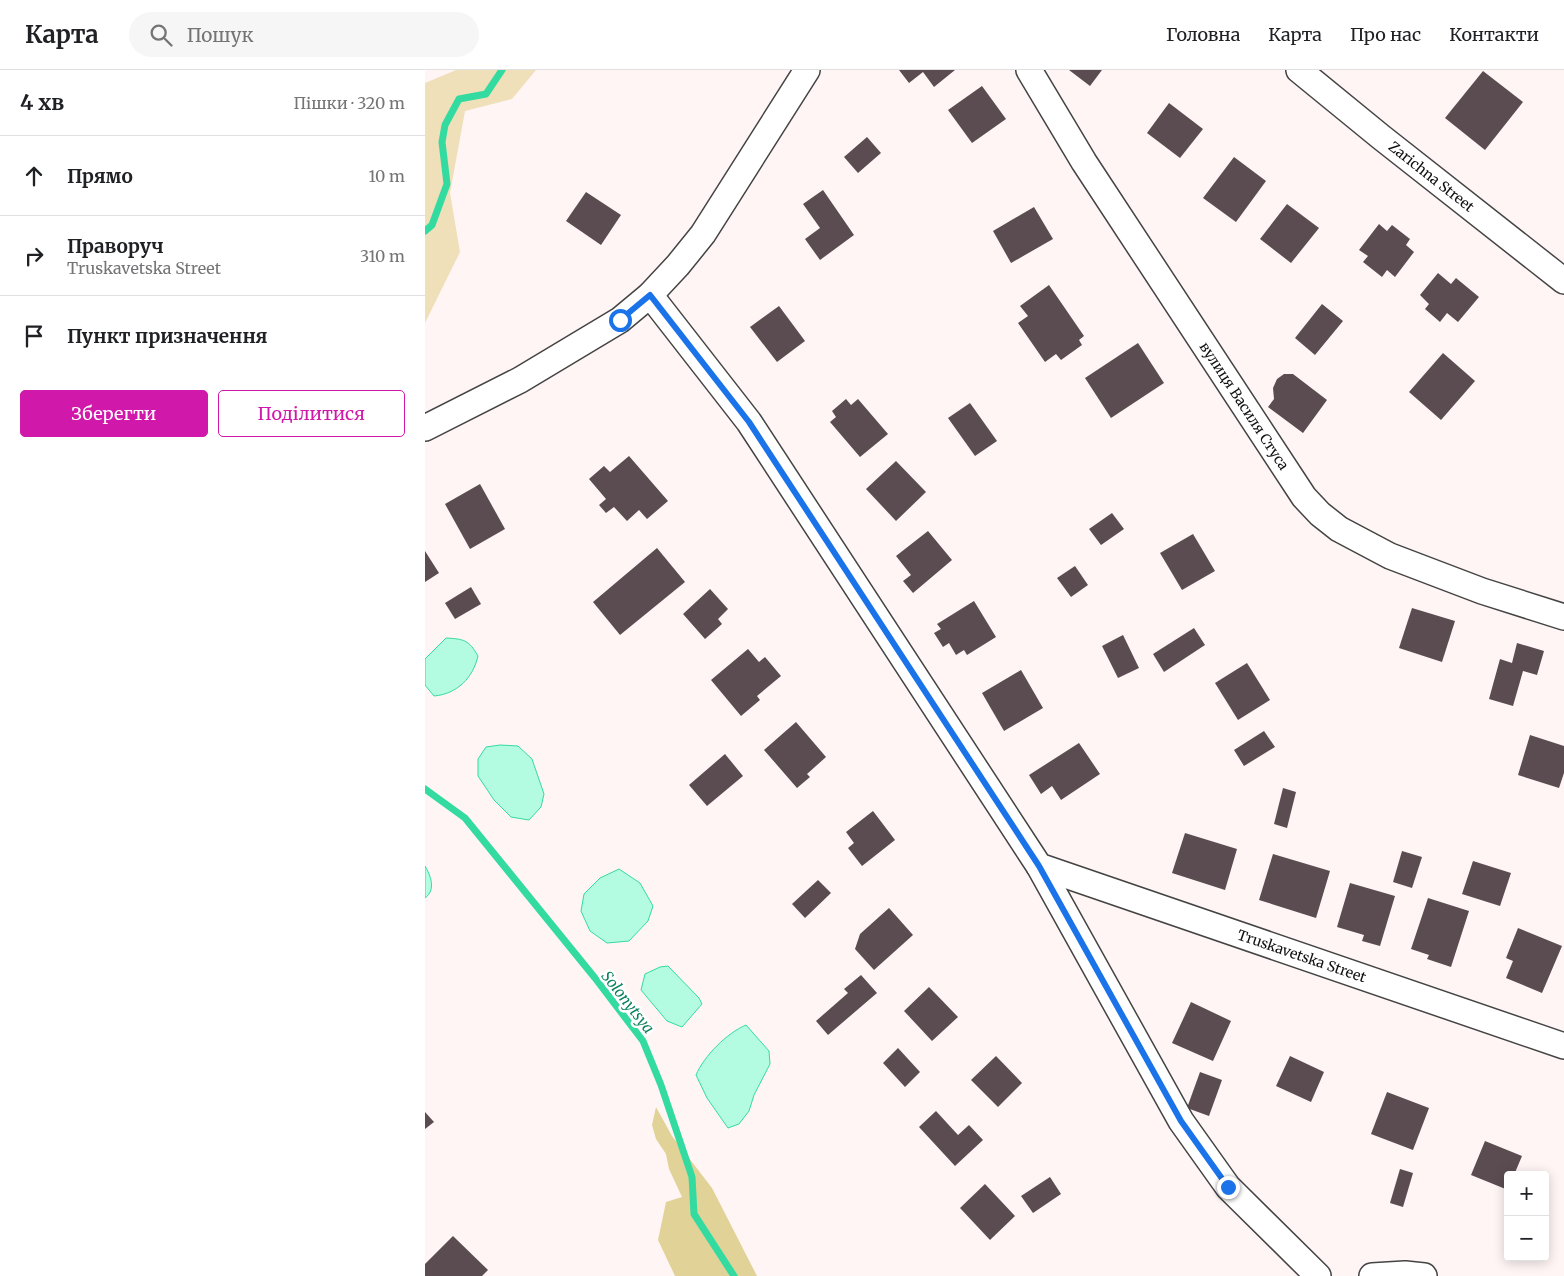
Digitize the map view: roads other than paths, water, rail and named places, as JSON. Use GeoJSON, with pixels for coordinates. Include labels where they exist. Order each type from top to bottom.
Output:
{"type":"FeatureCollection","features":[{"type":"Feature","properties":{"kind":"street"},"geometry":{"type":"LineString","coordinates":[[425,428],[520,380],[620,320],[650,295],[703,234],[807,70]]}},
{"type":"Feature","properties":{"kind":"street","name":"вулиця Василя Стуса"},"geometry":{"type":"LineString","coordinates":[[1029,70],[1095,179],[1304,497],[1319,514],[1339,529],[1390,556],[1483,591],[1564,617]]}},
{"type":"Feature","properties":{"kind":"street","name":"Zarichna Street"},"geometry":{"type":"LineString","coordinates":[[1299,70],[1381,137],[1564,280]]}},
{"type":"Feature","properties":{"kind":"street"},"geometry":{"type":"LineString","coordinates":[[650,295],[749,422],[1039,866],[1181,1121],[1228,1187],[1318,1276]]}},
{"type":"Feature","properties":{"kind":"street","name":"Truskavetska Street"},"geometry":{"type":"LineString","coordinates":[[1039,866],[1564,1046]]}},
{"type":"Feature","properties":{"kind":"street"},"geometry":{"type":"LineString","coordinates":[[1372,1276],[1405,1274],[1424,1276]]}},
{"type":"Feature","properties":{"kind":"waterway","name":"Solonytsya"},"geometry":{"type":"LineString","coordinates":[[425,231],[432,225],[447,184],[442,142],[445,125],[459,99],[486,94],[502,70]]}},
{"type":"Feature","properties":{"kind":"waterway","name":"Solonytsya"},"geometry":{"type":"LineString","coordinates":[[425,789],[465,818],[595,978],[643,1041],[661,1085],[692,1177],[694,1214],[734,1276]]}}]}
